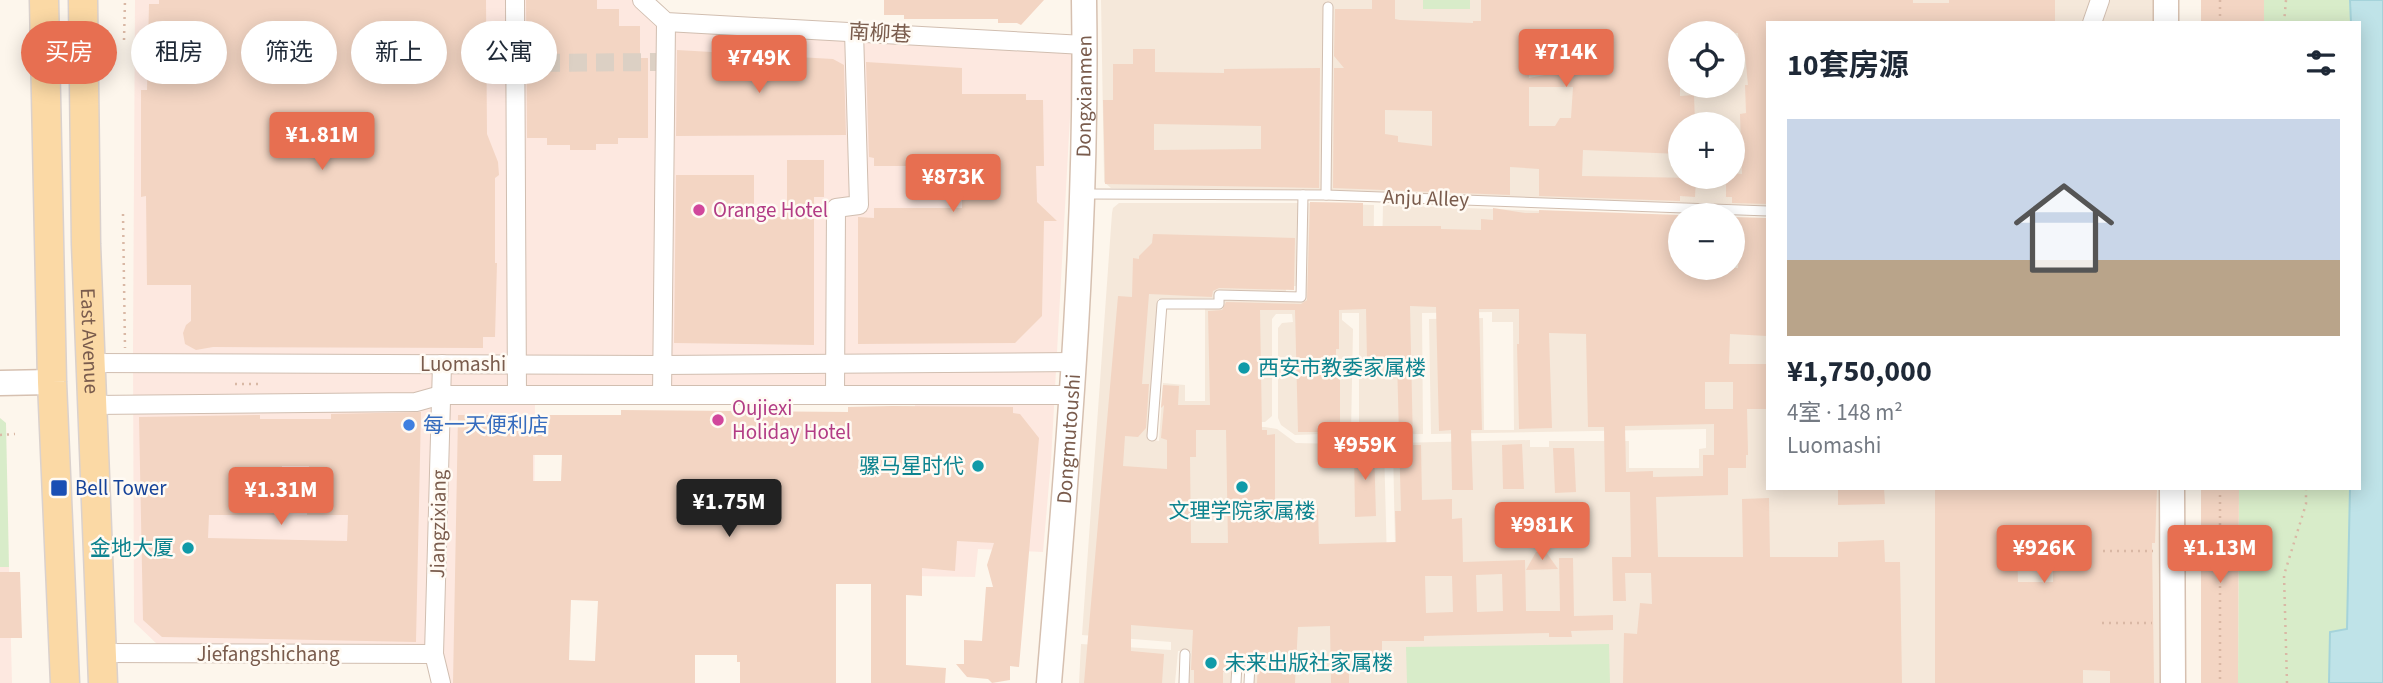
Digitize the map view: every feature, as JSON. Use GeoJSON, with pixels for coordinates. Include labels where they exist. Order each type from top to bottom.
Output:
{"type":"FeatureCollection","features":[{"type":"Feature","properties":{"kind":"main road","name":"East Avenue"},"geometry":{"type":"LineString","coordinates":[[44,0],[52,382],[65,683]]}},
{"type":"Feature","properties":{"kind":"main road","name":"East Avenue"},"geometry":{"type":"LineString","coordinates":[[83,0],[86,244],[103,683]]}},
{"type":"Feature","properties":{"kind":"street"},"geometry":{"type":"LineString","coordinates":[[515,0],[517,396]]}},
{"type":"Feature","properties":{"kind":"street"},"geometry":{"type":"LineString","coordinates":[[642,0],[666,22],[662,396]]}},
{"type":"Feature","properties":{"kind":"street","name":"Dongxianmen"},"geometry":{"type":"LineString","coordinates":[[1083,194],[1084,0]]}},
{"type":"Feature","properties":{"kind":"street"},"geometry":{"type":"LineString","coordinates":[[2093,21],[2100,0]]}},
{"type":"Feature","properties":{"kind":"street"},"geometry":{"type":"LineString","coordinates":[[2166,0],[2166,21]]}},
{"type":"Feature","properties":{"kind":"street","name":"南柳巷"},"geometry":{"type":"LineString","coordinates":[[666,22],[1084,46]]}},
{"type":"Feature","properties":{"kind":"street"},"geometry":{"type":"LineString","coordinates":[[835,395],[836,208],[859,205],[854,32]]}},
{"type":"Feature","properties":{"kind":"street","name":"Dongmutoushi"},"geometry":{"type":"LineString","coordinates":[[1049,683],[1076,362],[1083,194]]}},
{"type":"Feature","properties":{"kind":"street","name":"Luomashi"},"geometry":{"type":"LineString","coordinates":[[90,363],[663,365],[1076,362]]}},
{"type":"Feature","properties":{"kind":"street","name":"Jiangzixiang"},"geometry":{"type":"LineString","coordinates":[[441,683],[434,654],[442,364]]}},
{"type":"Feature","properties":{"kind":"street"},"geometry":{"type":"LineString","coordinates":[[0,383],[52,382]]}},
{"type":"Feature","properties":{"kind":"street","name":"Luomashi"},"geometry":{"type":"LineString","coordinates":[[92,405],[416,402],[441,396],[1073,395]]}},
{"type":"Feature","properties":{"kind":"street"},"geometry":{"type":"LineString","coordinates":[[2172,490],[2173,683]]}},
{"type":"Feature","properties":{"kind":"street","name":"Jiefangshichang"},"geometry":{"type":"LineString","coordinates":[[102,653],[434,654]]}},
{"type":"Feature","properties":{"kind":"lane"},"geometry":{"type":"LineString","coordinates":[[1326,195],[1328,7]]}},
{"type":"Feature","properties":{"kind":"lane","name":"Anju Alley"},"geometry":{"type":"LineString","coordinates":[[1083,194],[1326,195],[1766,211]]}},
{"type":"Feature","properties":{"kind":"lane"},"geometry":{"type":"LineString","coordinates":[[1152,436],[1162,304],[1219,304],[1219,295],[1301,297],[1303,195]]}},
{"type":"Feature","properties":{"kind":"lane"},"geometry":{"type":"LineString","coordinates":[[1184,683],[1185,654]]}},
{"type":"Feature","properties":{"kind":"lane"},"geometry":{"type":"LineString","coordinates":[[1249,683],[1250,665]]}},
{"type":"Feature","properties":{"kind":"lane"},"geometry":{"type":"LineString","coordinates":[[1236,683],[1237,666]]}},
{"type":"Feature","properties":{"kind":"path"},"geometry":{"type":"LineString","coordinates":[[124,40],[125,0]]}},
{"type":"Feature","properties":{"kind":"path"},"geometry":{"type":"LineString","coordinates":[[2220,0],[2220,21]]}},
{"type":"Feature","properties":{"kind":"path"},"geometry":{"type":"LineString","coordinates":[[2284,21],[2286,0]]}},
{"type":"Feature","properties":{"kind":"path"},"geometry":{"type":"LineString","coordinates":[[124,214],[125,362]]}},
{"type":"Feature","properties":{"kind":"path"},"geometry":{"type":"LineString","coordinates":[[258,403],[259,363]]}},
{"type":"Feature","properties":{"kind":"path"},"geometry":{"type":"LineString","coordinates":[[235,384],[258,384]]}},
{"type":"Feature","properties":{"kind":"path"},"geometry":{"type":"LineString","coordinates":[[0,435],[15,434]]}},
{"type":"Feature","properties":{"kind":"path"},"geometry":{"type":"LineString","coordinates":[[2220,490],[2220,683]]}},
{"type":"Feature","properties":{"kind":"path"},"geometry":{"type":"LineString","coordinates":[[2287,683],[2284,575],[2306,503],[2306,490]]}},
{"type":"Feature","properties":{"kind":"path"},"geometry":{"type":"LineString","coordinates":[[2103,551],[2132,551]]}},
{"type":"Feature","properties":{"kind":"path"},"geometry":{"type":"LineString","coordinates":[[2102,623],[2133,623]]}},
{"type":"Feature","properties":{"kind":"shaded area"},"geometry":{"type":"Polygon","coordinates":[[[135,0],[642,0],[666,22],[1074,44],[1051,461],[1043,552],[978,549],[975,577],[914,576],[915,403],[535,401],[533,683],[447,683],[440,648],[158,645],[134,622],[135,84],[227,84],[227,21],[135,21],[135,0]]]}},
{"type":"Feature","properties":{"kind":"shaded area"},"geometry":{"type":"Polygon","coordinates":[[[1101,0],[2092,0],[2085,21],[1766,21],[1766,206],[1745,205],[1745,203],[1389,193],[1111,188],[1104,182],[1101,0]]]}},
{"type":"Feature","properties":{"kind":"shaded area"},"geometry":{"type":"Polygon","coordinates":[[[2108,0],[2158,0],[2159,21],[2101,21],[2108,0]]]}},
{"type":"Feature","properties":{"kind":"shaded area"},"geometry":{"type":"Polygon","coordinates":[[[1119,203],[1298,203],[1298,286],[1286,286],[1286,293],[1215,291],[1214,298],[1158,299],[1147,439],[1159,441],[1163,383],[1185,385],[1185,401],[1205,401],[1205,309],[1223,309],[1223,298],[1304,300],[1305,203],[1374,205],[1373,308],[1381,308],[1383,205],[1668,216],[1668,280],[1745,280],[1745,218],[1766,219],[1766,490],[2162,490],[2165,683],[1254,683],[1254,663],[1232,662],[1231,683],[1189,683],[1191,652],[1178,651],[1175,683],[1079,683],[1081,644],[1171,650],[1171,642],[1082,635],[1112,213],[1119,203]],[[1492,312],[1422,313],[1423,434],[1365,435],[1359,430],[1359,313],[1342,313],[1342,320],[1353,329],[1351,433],[1295,435],[1281,425],[1278,418],[1278,328],[1282,323],[1293,322],[1292,314],[1276,314],[1272,319],[1272,416],[1265,422],[1229,422],[1229,427],[1277,429],[1296,443],[1384,445],[1389,640],[1397,640],[1395,443],[1530,440],[1530,447],[1549,447],[1549,441],[1629,441],[1629,468],[1699,468],[1699,449],[1706,448],[1706,429],[1431,434],[1429,319],[1483,318],[1484,430],[1514,430],[1513,322],[1492,322],[1492,312]]]}},
{"type":"Feature","properties":{"kind":"shaded area"},"geometry":{"type":"Polygon","coordinates":[[[0,567],[9,567],[12,683],[0,683],[0,567]]]}},
{"type":"Feature","properties":{"kind":"green space"},"geometry":{"type":"Polygon","coordinates":[[[1423,0],[1470,0],[1470,9],[1423,9],[1423,0]]]}},
{"type":"Feature","properties":{"kind":"green space"},"geometry":{"type":"Polygon","coordinates":[[[2264,0],[2353,0],[2353,21],[2243,21],[2264,0]]]}},
{"type":"Feature","properties":{"kind":"green space"},"geometry":{"type":"Polygon","coordinates":[[[0,418],[6,423],[9,567],[0,567],[0,418]]]}},
{"type":"Feature","properties":{"kind":"green space"},"geometry":{"type":"Polygon","coordinates":[[[2239,490],[2350,490],[2347,630],[2330,632],[2329,683],[2238,683],[2239,490]]]}},
{"type":"Feature","properties":{"kind":"green space"},"geometry":{"type":"Polygon","coordinates":[[[1609,644],[1610,683],[1407,683],[1406,647],[1609,644]]]}},
{"type":"Feature","properties":{"kind":"water"},"geometry":{"type":"Polygon","coordinates":[[[2350,0],[2383,0],[2383,683],[2329,683],[2330,632],[2347,629],[2350,490],[2361,490],[2361,21],[2351,21],[2350,0]]]}},
{"type":"Feature","properties":{"kind":"building"},"geometry":{"type":"Polygon","coordinates":[[[159,0],[486,0],[486,21],[461,21],[461,84],[487,84],[487,134],[498,162],[499,175],[495,178],[495,337],[483,337],[483,348],[213,347],[196,350],[185,344],[183,333],[191,321],[191,285],[147,285],[146,196],[141,197],[141,90],[147,90],[147,84],[227,84],[227,21],[149,21],[149,4],[159,4],[159,0]]]}},
{"type":"Feature","properties":{"kind":"building"},"geometry":{"type":"Polygon","coordinates":[[[526,0],[597,0],[597,9],[619,9],[619,26],[640,26],[640,58],[648,58],[648,138],[618,138],[618,144],[596,144],[596,150],[570,150],[570,145],[547,145],[547,138],[527,138],[527,84],[557,84],[557,21],[526,21],[526,0]]]}},
{"type":"Feature","properties":{"kind":"building"},"geometry":{"type":"Polygon","coordinates":[[[884,0],[1044,0],[1021,25],[998,23],[998,19],[904,19],[904,15],[884,15],[884,0]]]}},
{"type":"Feature","properties":{"kind":"building"},"geometry":{"type":"Polygon","coordinates":[[[1372,0],[1395,0],[1395,19],[1473,23],[1481,21],[1481,0],[1913,0],[1913,3],[1949,3],[1949,0],[2055,0],[2055,21],[1766,21],[1766,204],[1732,203],[1732,197],[1726,197],[1726,189],[1745,189],[1745,85],[1748,85],[1745,21],[1668,21],[1668,98],[1694,98],[1695,112],[1668,112],[1668,154],[1583,150],[1582,176],[1668,178],[1668,189],[1695,189],[1695,197],[1680,196],[1680,201],[1539,196],[1539,169],[1510,167],[1510,195],[1333,188],[1334,68],[1344,68],[1334,56],[1335,9],[1372,9],[1372,0]],[[1529,48],[1529,78],[1555,73],[1555,48],[1529,48]],[[1529,87],[1529,126],[1555,126],[1560,118],[1571,118],[1573,87],[1529,87]],[[1385,110],[1385,134],[1398,136],[1398,142],[1432,146],[1432,111],[1385,110]]]}},
{"type":"Feature","properties":{"kind":"building"},"geometry":{"type":"Polygon","coordinates":[[[2201,0],[2264,0],[2264,21],[2201,21],[2201,0]]]}},
{"type":"Feature","properties":{"kind":"building"},"geometry":{"type":"Polygon","coordinates":[[[1133,49],[1155,49],[1155,72],[1224,73],[1224,69],[1320,68],[1319,188],[1105,184],[1103,100],[1113,100],[1113,64],[1133,64],[1133,49]],[[1154,124],[1154,150],[1261,149],[1261,126],[1154,124]]]}},
{"type":"Feature","properties":{"kind":"building"},"geometry":{"type":"Polygon","coordinates":[[[677,50],[833,59],[844,65],[846,135],[676,136],[677,50]]]}},
{"type":"Feature","properties":{"kind":"building"},"geometry":{"type":"Polygon","coordinates":[[[866,62],[962,68],[962,94],[1026,94],[1026,100],[1043,100],[1044,166],[1036,166],[1037,202],[1057,221],[1044,221],[1042,316],[1015,343],[858,344],[858,217],[874,218],[874,208],[962,208],[962,166],[874,166],[874,158],[869,157],[866,62]]]}},
{"type":"Feature","properties":{"kind":"building"},"geometry":{"type":"Polygon","coordinates":[[[787,160],[824,160],[824,197],[814,197],[814,345],[674,343],[676,175],[754,175],[754,217],[787,217],[787,160]]]}},
{"type":"Feature","properties":{"kind":"building"},"geometry":{"type":"Polygon","coordinates":[[[1310,202],[1363,203],[1363,226],[1441,226],[1441,229],[1481,230],[1481,219],[1493,220],[1493,208],[1525,213],[1539,213],[1539,210],[1668,215],[1668,280],[1745,280],[1745,217],[1766,218],[1766,336],[1730,334],[1729,364],[1766,364],[1766,409],[1747,409],[1746,468],[1728,468],[1728,495],[1656,497],[1658,557],[1743,557],[1742,499],[1769,498],[1770,557],[1838,557],[1838,542],[1884,540],[1885,562],[1900,562],[1902,683],[1623,683],[1624,633],[1637,634],[1640,603],[1652,604],[1651,573],[1625,573],[1626,601],[1613,601],[1612,557],[1631,557],[1630,492],[1605,492],[1604,427],[1588,427],[1586,334],[1549,333],[1552,428],[1519,429],[1519,309],[1479,309],[1482,430],[1471,430],[1473,490],[1452,490],[1451,430],[1439,431],[1436,307],[1410,306],[1413,445],[1421,445],[1422,500],[1452,499],[1452,519],[1462,518],[1463,562],[1525,560],[1526,611],[1560,611],[1559,558],[1573,558],[1574,616],[1613,615],[1613,630],[1571,631],[1572,637],[1549,637],[1549,633],[1424,636],[1424,641],[1382,641],[1382,656],[1349,657],[1349,683],[1331,683],[1330,626],[1298,627],[1295,683],[1257,683],[1258,661],[1237,658],[1227,661],[1223,683],[1194,683],[1194,670],[1191,670],[1193,630],[1131,625],[1131,651],[1164,654],[1162,683],[1084,683],[1118,296],[1132,297],[1133,258],[1139,259],[1152,243],[1153,234],[1295,238],[1294,290],[1219,288],[1213,291],[1212,297],[1149,294],[1142,384],[1149,384],[1146,428],[1138,437],[1125,436],[1123,466],[1167,469],[1167,440],[1161,438],[1163,385],[1179,386],[1178,405],[1210,405],[1208,311],[1222,310],[1226,302],[1301,304],[1307,300],[1310,202]],[[1366,309],[1339,310],[1336,378],[1340,378],[1340,432],[1298,432],[1295,310],[1260,310],[1262,430],[1267,430],[1267,435],[1275,434],[1275,509],[1318,508],[1319,544],[1396,542],[1395,511],[1401,511],[1397,360],[1367,360],[1366,309]],[[1705,382],[1705,409],[1733,409],[1733,382],[1705,382]],[[1714,424],[1625,426],[1626,472],[1653,471],[1653,477],[1703,476],[1703,455],[1714,455],[1714,424]],[[1196,430],[1196,457],[1190,457],[1191,543],[1228,543],[1226,430],[1196,430]],[[1502,574],[1476,575],[1477,612],[1503,611],[1502,574]],[[1425,576],[1426,613],[1453,612],[1452,576],[1425,576]]]}},
{"type":"Feature","properties":{"kind":"building"},"geometry":{"type":"Polygon","coordinates":[[[848,407],[1013,407],[1013,413],[1020,414],[1039,438],[1019,667],[1010,666],[1010,680],[992,683],[988,679],[967,677],[956,664],[964,664],[964,640],[982,641],[986,587],[993,587],[987,565],[994,543],[957,541],[955,571],[922,568],[922,596],[906,595],[906,665],[946,668],[945,683],[871,683],[871,584],[836,584],[836,683],[740,683],[740,662],[737,662],[737,655],[695,655],[695,683],[453,683],[458,415],[621,415],[621,410],[848,412],[848,407]],[[533,455],[533,481],[561,481],[562,455],[533,455]],[[571,600],[569,660],[595,661],[598,601],[571,600]]]}},
{"type":"Feature","properties":{"kind":"building"},"geometry":{"type":"Polygon","coordinates":[[[421,412],[416,642],[162,637],[143,620],[139,417],[260,415],[260,419],[331,419],[331,414],[421,412]],[[282,466],[281,515],[209,515],[208,538],[347,541],[348,515],[307,515],[309,466],[282,466]]]}},
{"type":"Feature","properties":{"kind":"building"},"geometry":{"type":"Polygon","coordinates":[[[1522,444],[1524,489],[1503,489],[1502,445],[1522,444]]]}},
{"type":"Feature","properties":{"kind":"building"},"geometry":{"type":"Polygon","coordinates":[[[1354,446],[1374,446],[1376,516],[1355,517],[1354,446]]]}},
{"type":"Feature","properties":{"kind":"building"},"geometry":{"type":"Polygon","coordinates":[[[1553,448],[1574,448],[1576,492],[1555,493],[1553,448]]]}},
{"type":"Feature","properties":{"kind":"building"},"geometry":{"type":"Polygon","coordinates":[[[1838,490],[1884,490],[1885,504],[1838,505],[1838,490]]]}},
{"type":"Feature","properties":{"kind":"building"},"geometry":{"type":"Polygon","coordinates":[[[1935,490],[2157,490],[2155,543],[2152,543],[2154,683],[2110,683],[2110,671],[2083,670],[2083,683],[1935,683],[1935,490]],[[2017,545],[2018,582],[2053,582],[2053,545],[2017,545]]]}},
{"type":"Feature","properties":{"kind":"building"},"geometry":{"type":"Polygon","coordinates":[[[2201,490],[2239,490],[2238,683],[2201,683],[2201,490]]]}},
{"type":"Feature","properties":{"kind":"building"},"geometry":{"type":"Polygon","coordinates":[[[1536,552],[1546,552],[1558,569],[1526,570],[1536,552]]]}},
{"type":"Feature","properties":{"kind":"building"},"geometry":{"type":"Polygon","coordinates":[[[0,572],[20,572],[22,638],[0,638],[0,572]]]}},
{"type":"Feature","properties":{"kind":"tunnel"},"geometry":{"type":"LineString","coordinates":[[557,63],[666,62]]}},
{"type":"Feature","properties":{"kind":"place","name":"Orange Hotel"},"geometry":{"type":"Point","coordinates":[699,210]}},
{"type":"Feature","properties":{"kind":"place","name":"西安市教委家属楼"},"geometry":{"type":"Point","coordinates":[1244,368]}},
{"type":"Feature","properties":{"kind":"place","name":"Oujiexi Holiday Hotel"},"geometry":{"type":"Point","coordinates":[718,420]}},
{"type":"Feature","properties":{"kind":"place","name":"每一天便利店"},"geometry":{"type":"Point","coordinates":[409,425]}},
{"type":"Feature","properties":{"kind":"place","name":"骡马星时代"},"geometry":{"type":"Point","coordinates":[978,466]}},
{"type":"Feature","properties":{"kind":"place","name":"文理学院家属楼"},"geometry":{"type":"Point","coordinates":[1242,487]}},
{"type":"Feature","properties":{"kind":"place","name":"Bell Tower"},"geometry":{"type":"Point","coordinates":[59,488]}},
{"type":"Feature","properties":{"kind":"place","name":"金地大厦"},"geometry":{"type":"Point","coordinates":[188,548]}},
{"type":"Feature","properties":{"kind":"place","name":"未来出版社家属楼"},"geometry":{"type":"Point","coordinates":[1211,663]}}]}
